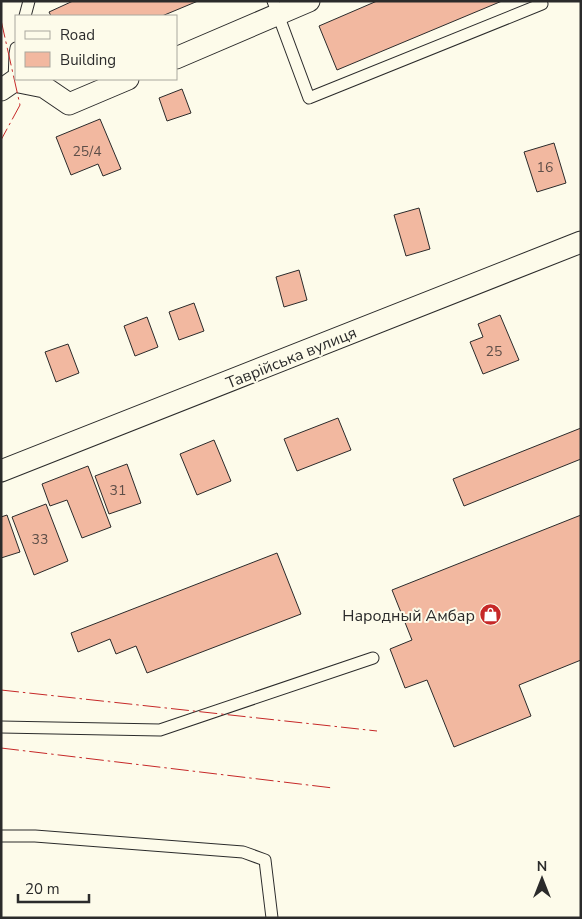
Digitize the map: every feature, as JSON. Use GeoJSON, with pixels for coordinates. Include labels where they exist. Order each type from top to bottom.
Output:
{"type":"FeatureCollection","features":[{"type":"Feature","properties":{"kind":"street"},"geometry":{"type":"LineString","coordinates":[[178,57],[275,8],[309,1]]}},
{"type":"Feature","properties":{"kind":"street"},"geometry":{"type":"LineString","coordinates":[[8,86],[44,87],[69,104],[126,80]]}},
{"type":"Feature","properties":{"kind":"street","name":"Таврійська вулиця"},"geometry":{"type":"LineString","coordinates":[[1,471],[581,242]]}},
{"type":"Feature","properties":{"kind":"lane"},"geometry":{"type":"LineString","coordinates":[[25,15],[29,1]]}},
{"type":"Feature","properties":{"kind":"lane"},"geometry":{"type":"LineString","coordinates":[[275,8],[309,98],[542,4],[541,1]]}},
{"type":"Feature","properties":{"kind":"lane"},"geometry":{"type":"LineString","coordinates":[[8,86],[15,51]]}},
{"type":"Feature","properties":{"kind":"lane"},"geometry":{"type":"LineString","coordinates":[[1,727],[160,730],[373,658]]}},
{"type":"Feature","properties":{"kind":"lane"},"geometry":{"type":"LineString","coordinates":[[1,836],[35,836],[243,852],[265,860],[272,918]]}},
{"type":"Feature","properties":{"kind":"building"},"geometry":{"type":"Polygon","coordinates":[[[73,1],[198,1],[164,15],[50,15],[49,12],[73,1]]]}},
{"type":"Feature","properties":{"kind":"building"},"geometry":{"type":"Polygon","coordinates":[[[377,1],[502,1],[337,70],[319,26],[377,1]]]}},
{"type":"Feature","properties":{"kind":"building"},"geometry":{"type":"Polygon","coordinates":[[[182,89],[191,113],[167,121],[159,98],[182,89]]]}},
{"type":"Feature","properties":{"kind":"building"},"geometry":{"type":"Polygon","coordinates":[[[100,119],[121,169],[103,176],[98,164],[71,175],[56,137],[100,119]]]}},
{"type":"Feature","properties":{"kind":"building"},"geometry":{"type":"Polygon","coordinates":[[[554,143],[566,183],[537,192],[524,152],[554,143]]]}},
{"type":"Feature","properties":{"kind":"building"},"geometry":{"type":"Polygon","coordinates":[[[419,208],[430,249],[406,256],[394,215],[419,208]]]}},
{"type":"Feature","properties":{"kind":"building"},"geometry":{"type":"Polygon","coordinates":[[[299,270],[307,300],[284,307],[276,277],[299,270]]]}},
{"type":"Feature","properties":{"kind":"building"},"geometry":{"type":"Polygon","coordinates":[[[194,303],[204,331],[179,340],[169,312],[194,303]]]}},
{"type":"Feature","properties":{"kind":"building"},"geometry":{"type":"Polygon","coordinates":[[[500,315],[519,360],[483,374],[470,342],[483,337],[478,324],[500,315]]]}},
{"type":"Feature","properties":{"kind":"building"},"geometry":{"type":"Polygon","coordinates":[[[147,317],[158,347],[135,356],[124,326],[147,317]]]}},
{"type":"Feature","properties":{"kind":"building"},"geometry":{"type":"Polygon","coordinates":[[[68,344],[79,373],[56,382],[45,352],[68,344]]]}},
{"type":"Feature","properties":{"kind":"building"},"geometry":{"type":"Polygon","coordinates":[[[338,418],[351,450],[297,471],[284,439],[338,418]]]}},
{"type":"Feature","properties":{"kind":"building"},"geometry":{"type":"Polygon","coordinates":[[[581,428],[581,459],[464,506],[453,479],[581,428]]]}},
{"type":"Feature","properties":{"kind":"building"},"geometry":{"type":"Polygon","coordinates":[[[214,440],[231,481],[197,495],[180,454],[214,440]]]}},
{"type":"Feature","properties":{"kind":"building"},"geometry":{"type":"Polygon","coordinates":[[[127,464],[141,503],[109,514],[95,476],[127,464]]]}},
{"type":"Feature","properties":{"kind":"building"},"geometry":{"type":"Polygon","coordinates":[[[88,466],[111,527],[82,538],[67,500],[50,506],[42,484],[88,466]]]}},
{"type":"Feature","properties":{"kind":"building"},"geometry":{"type":"Polygon","coordinates":[[[46,504],[68,561],[34,575],[12,517],[46,504]]]}},
{"type":"Feature","properties":{"kind":"building"},"geometry":{"type":"Polygon","coordinates":[[[7,515],[20,552],[1,558],[1,517],[7,515]]]}},
{"type":"Feature","properties":{"kind":"building","name":"Народный Амбар"},"geometry":{"type":"Polygon","coordinates":[[[581,515],[581,660],[519,685],[531,716],[454,747],[427,680],[405,688],[390,649],[412,640],[392,590],[581,515]]]}},
{"type":"Feature","properties":{"kind":"building"},"geometry":{"type":"Polygon","coordinates":[[[277,553],[301,614],[147,673],[136,646],[116,654],[110,639],[78,652],[71,633],[277,553]]]}},
{"type":"Feature","properties":{"kind":"power"},"geometry":{"type":"LineString","coordinates":[[1,20],[20,105],[1,140]]}},
{"type":"Feature","properties":{"kind":"power"},"geometry":{"type":"LineString","coordinates":[[1,690],[377,731]]}},
{"type":"Feature","properties":{"kind":"power"},"geometry":{"type":"LineString","coordinates":[[1,748],[333,788]]}},
{"type":"Feature","properties":{"kind":"place","name":"Народный Амбар"},"geometry":{"type":"Point","coordinates":[491,615]}}]}
